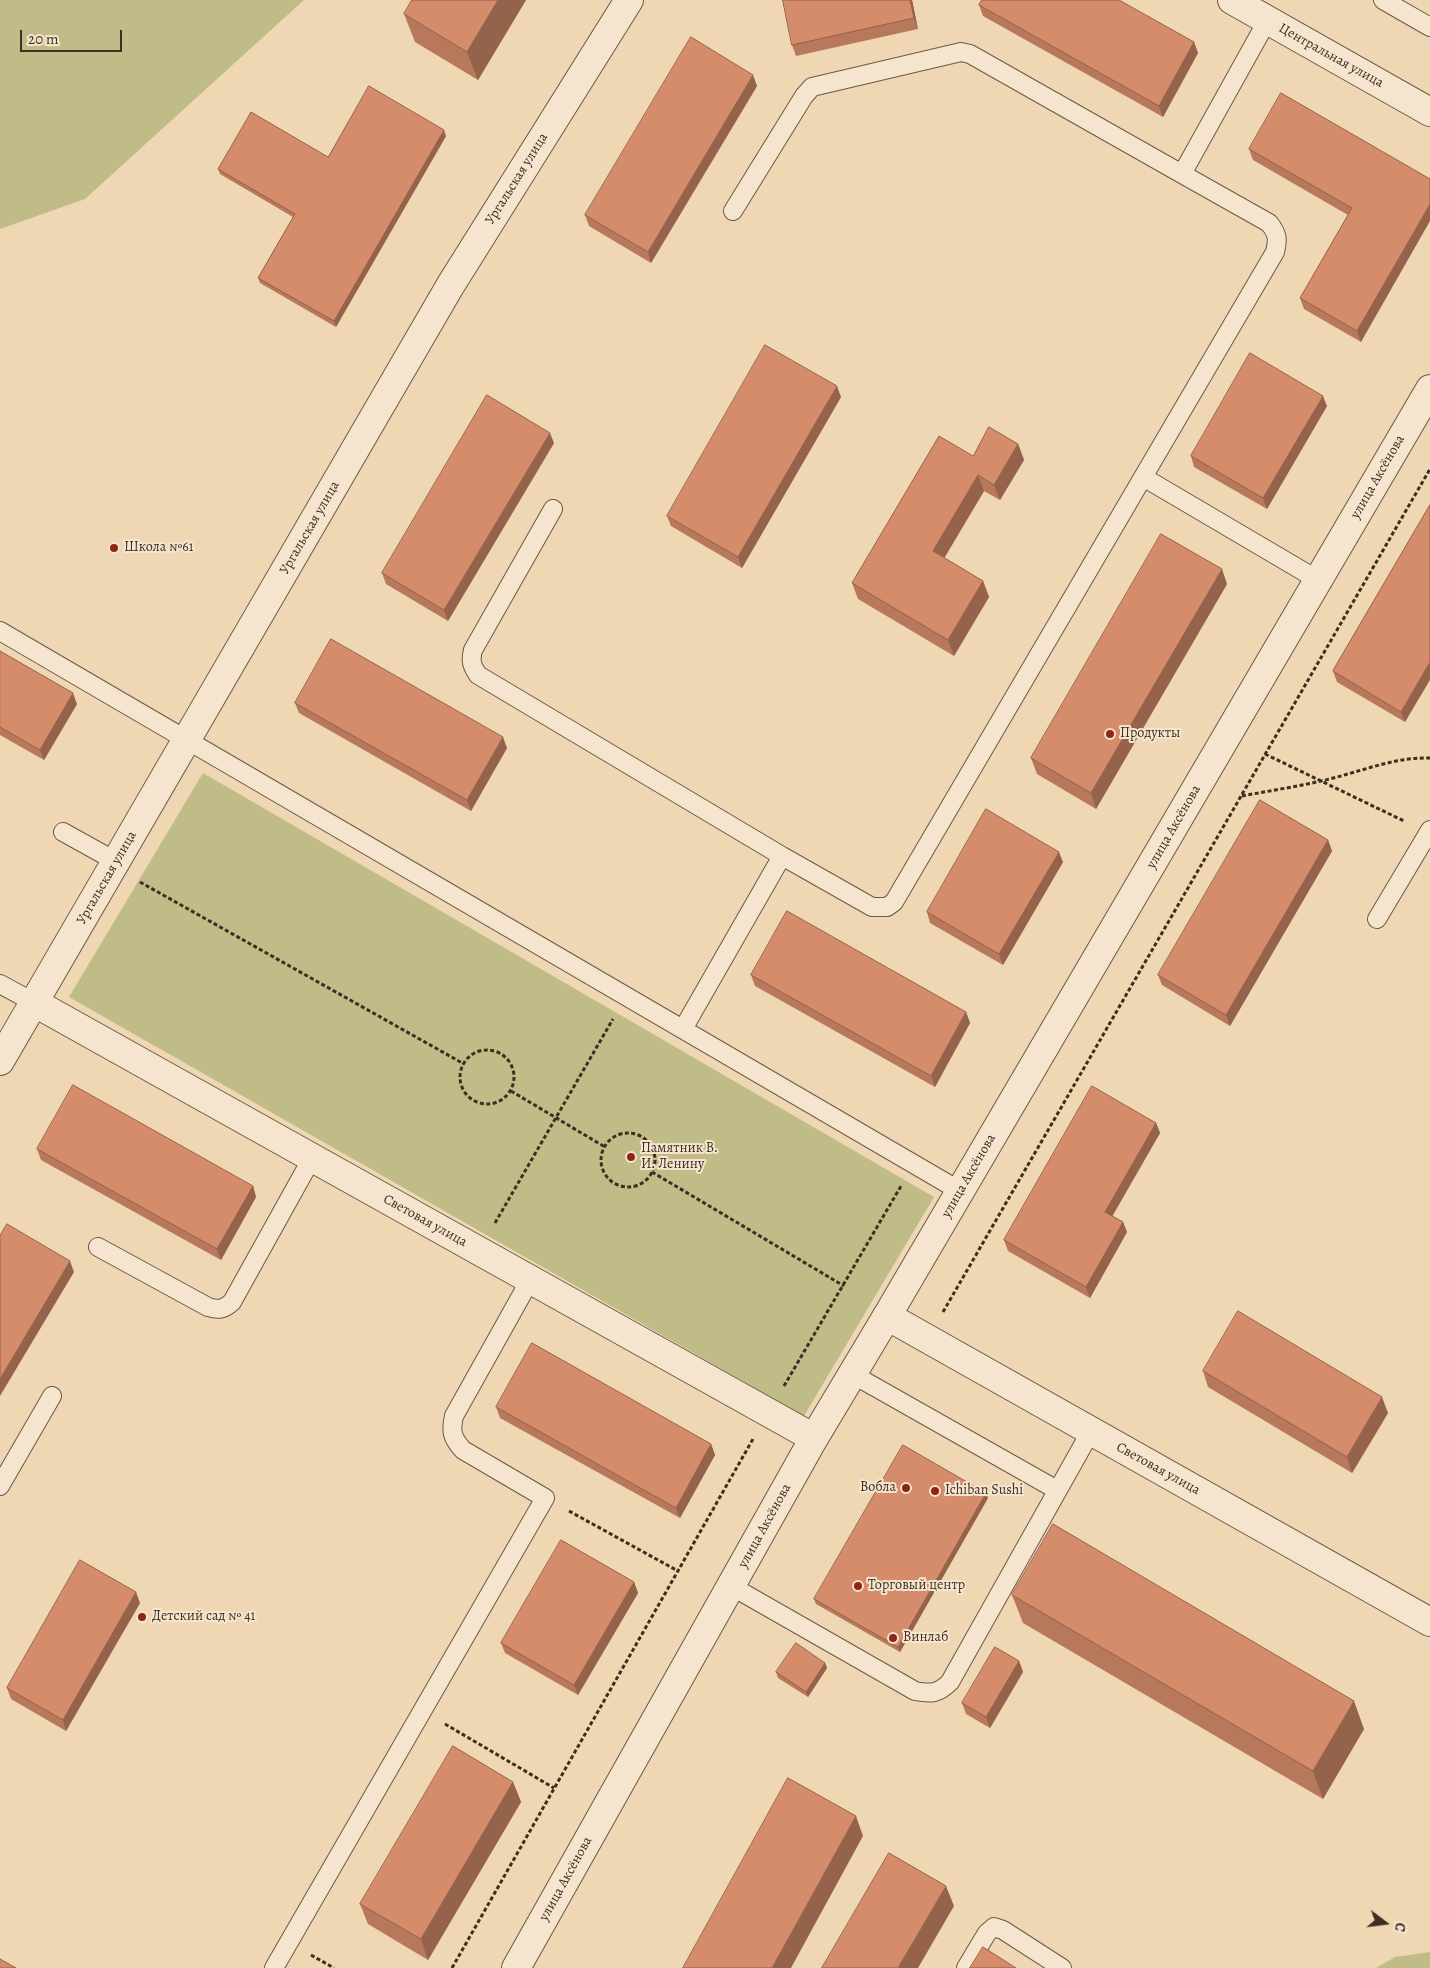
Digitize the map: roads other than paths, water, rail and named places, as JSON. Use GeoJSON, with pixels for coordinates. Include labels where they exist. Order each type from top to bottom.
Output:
{"type":"FeatureCollection","features":[{"type":"Feature","properties":{"kind":"street","name":"Ургальская улица"},"geometry":{"type":"LineString","coordinates":[[0,1061],[35,1003],[126,870],[187,740],[450,286],[629,0]]}},
{"type":"Feature","properties":{"kind":"street","name":"Центральная улица"},"geometry":{"type":"LineString","coordinates":[[1232,0],[1266,21],[1430,112]]}},
{"type":"Feature","properties":{"kind":"street","name":"улица Аксёнова"},"geometry":{"type":"LineString","coordinates":[[516,1968],[814,1438],[1430,389]]}},
{"type":"Feature","properties":{"kind":"street","name":"Световая улица"},"geometry":{"type":"LineString","coordinates":[[35,1003],[814,1438]]}},
{"type":"Feature","properties":{"kind":"street","name":"Световая улица"},"geometry":{"type":"LineString","coordinates":[[886,1316],[1430,1622]]}},
{"type":"Feature","properties":{"kind":"lane"},"geometry":{"type":"LineString","coordinates":[[1383,0],[1430,27]]}},
{"type":"Feature","properties":{"kind":"lane"},"geometry":{"type":"LineString","coordinates":[[1182,174],[1266,21]]}},
{"type":"Feature","properties":{"kind":"lane"},"geometry":{"type":"LineString","coordinates":[[553,510],[473,650],[470,660],[478,675],[782,856],[872,907],[887,907],[894,902],[1275,252],[1278,240],[1276,231],[1269,224],[970,54],[961,52],[812,87],[804,96],[733,211]]}},
{"type":"Feature","properties":{"kind":"lane"},"geometry":{"type":"LineString","coordinates":[[1143,477],[1318,580]]}},
{"type":"Feature","properties":{"kind":"lane"},"geometry":{"type":"LineString","coordinates":[[0,631],[960,1191]]}},
{"type":"Feature","properties":{"kind":"lane"},"geometry":{"type":"LineString","coordinates":[[1376,919],[1429,831]]}},
{"type":"Feature","properties":{"kind":"lane"},"geometry":{"type":"LineString","coordinates":[[63,832],[126,870]]}},
{"type":"Feature","properties":{"kind":"lane"},"geometry":{"type":"LineString","coordinates":[[682,1029],[782,856]]}},
{"type":"Feature","properties":{"kind":"lane"},"geometry":{"type":"LineString","coordinates":[[0,984],[35,1003]]}},
{"type":"Feature","properties":{"kind":"lane"},"geometry":{"type":"LineString","coordinates":[[98,1247],[208,1307],[218,1310],[225,1308],[232,1302],[312,1158]]}},
{"type":"Feature","properties":{"kind":"lane"},"geometry":{"type":"LineString","coordinates":[[274,1968],[545,1498],[463,1450],[453,1439],[451,1428],[454,1416],[530,1280]]}},
{"type":"Feature","properties":{"kind":"lane"},"geometry":{"type":"LineString","coordinates":[[852,1374],[1057,1490]]}},
{"type":"Feature","properties":{"kind":"lane"},"geometry":{"type":"LineString","coordinates":[[0,1486],[52,1396]]}},
{"type":"Feature","properties":{"kind":"lane"},"geometry":{"type":"LineString","coordinates":[[731,1586],[915,1691],[930,1694],[942,1690],[950,1682],[1091,1431]]}},
{"type":"Feature","properties":{"kind":"lane"},"geometry":{"type":"LineString","coordinates":[[966,1968],[987,1933],[994,1928],[1003,1930],[1062,1968]]}},
{"type":"Feature","properties":{"kind":"place","name":"Школа №61"},"geometry":{"type":"Point","coordinates":[114,548]}},
{"type":"Feature","properties":{"kind":"place","name":"Продукты"},"geometry":{"type":"Point","coordinates":[1110,734]}},
{"type":"Feature","properties":{"kind":"place","name":"Памятник В. И. Ленину"},"geometry":{"type":"Point","coordinates":[631,1157]}},
{"type":"Feature","properties":{"kind":"place","name":"Вобла"},"geometry":{"type":"Point","coordinates":[906,1488]}},
{"type":"Feature","properties":{"kind":"place","name":"Ichiban Sushi"},"geometry":{"type":"Point","coordinates":[935,1491]}},
{"type":"Feature","properties":{"kind":"place","name":"Торговый центр"},"geometry":{"type":"Point","coordinates":[858,1586]}},
{"type":"Feature","properties":{"kind":"place","name":"Детский сад № 41"},"geometry":{"type":"Point","coordinates":[142,1617]}},
{"type":"Feature","properties":{"kind":"place","name":"Винлаб"},"geometry":{"type":"Point","coordinates":[893,1638]}}]}
